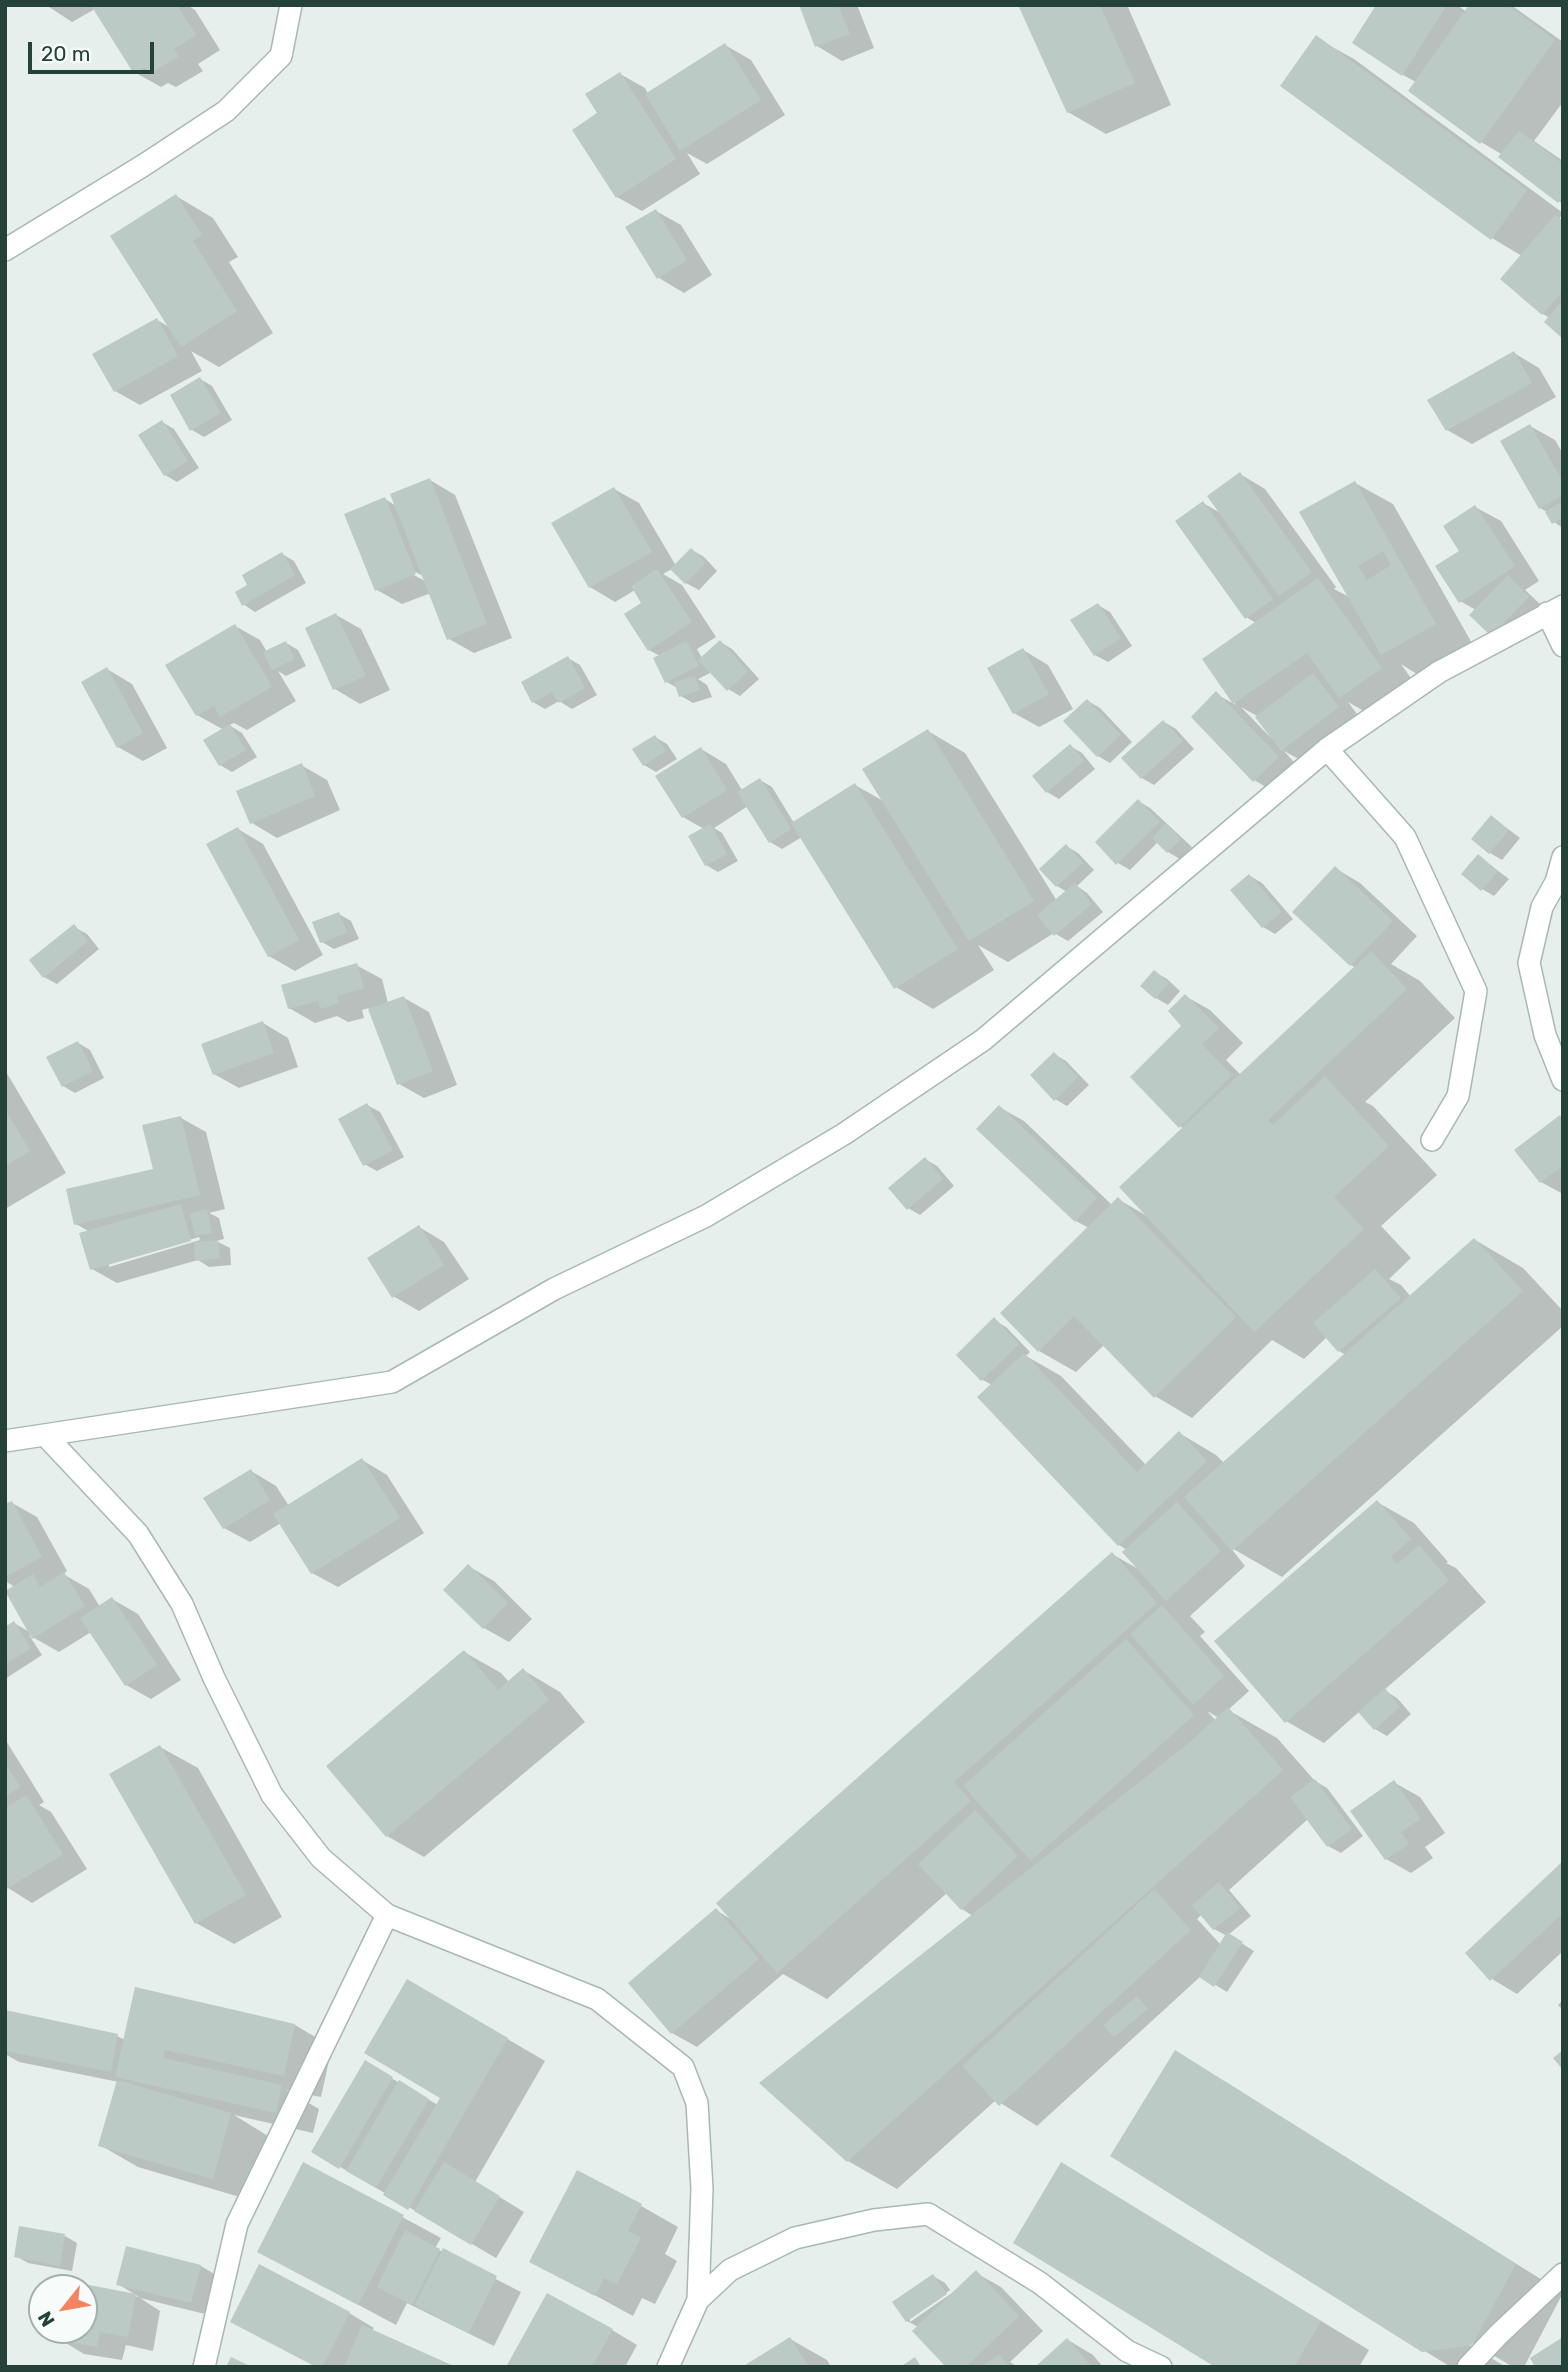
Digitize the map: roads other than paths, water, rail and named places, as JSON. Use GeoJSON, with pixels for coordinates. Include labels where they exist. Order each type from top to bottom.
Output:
{"type":"FeatureCollection","features":[{"type":"Feature","properties":{"kind":"street"},"geometry":{"type":"LineString","coordinates":[[5,250],[226,111],[281,56],[291,5]]}},
{"type":"Feature","properties":{"kind":"street"},"geometry":{"type":"LineString","coordinates":[[5,1441],[391,1382],[554,1289],[706,1216],[844,1134],[983,1041],[1327,749],[1439,672],[1555,610],[1563,646]]}},
{"type":"Feature","properties":{"kind":"street"},"geometry":{"type":"LineString","coordinates":[[1327,749],[1405,837],[1476,991],[1458,1096],[1432,1140]]}},
{"type":"Feature","properties":{"kind":"street"},"geometry":{"type":"LineString","coordinates":[[1563,857],[1556,883],[1542,907],[1530,963],[1545,1035],[1563,1080]]}},
{"type":"Feature","properties":{"kind":"street"},"geometry":{"type":"LineString","coordinates":[[45,1435],[138,1534],[182,1604],[214,1678],[272,1795],[321,1858],[387,1914],[597,1999],[683,2067],[697,2103],[699,2128],[702,2189],[698,2300],[668,2367]]}},
{"type":"Feature","properties":{"kind":"street"},"geometry":{"type":"LineString","coordinates":[[204,2367],[237,2224],[387,1914]]}},
{"type":"Feature","properties":{"kind":"street"},"geometry":{"type":"LineString","coordinates":[[698,2300],[730,2270],[795,2238],[874,2220],[928,2214],[1040,2283],[1127,2351],[1161,2367]]}},
{"type":"Feature","properties":{"kind":"street"},"geometry":{"type":"LineString","coordinates":[[1468,2367],[1498,2334],[1563,2274]]}}]}
